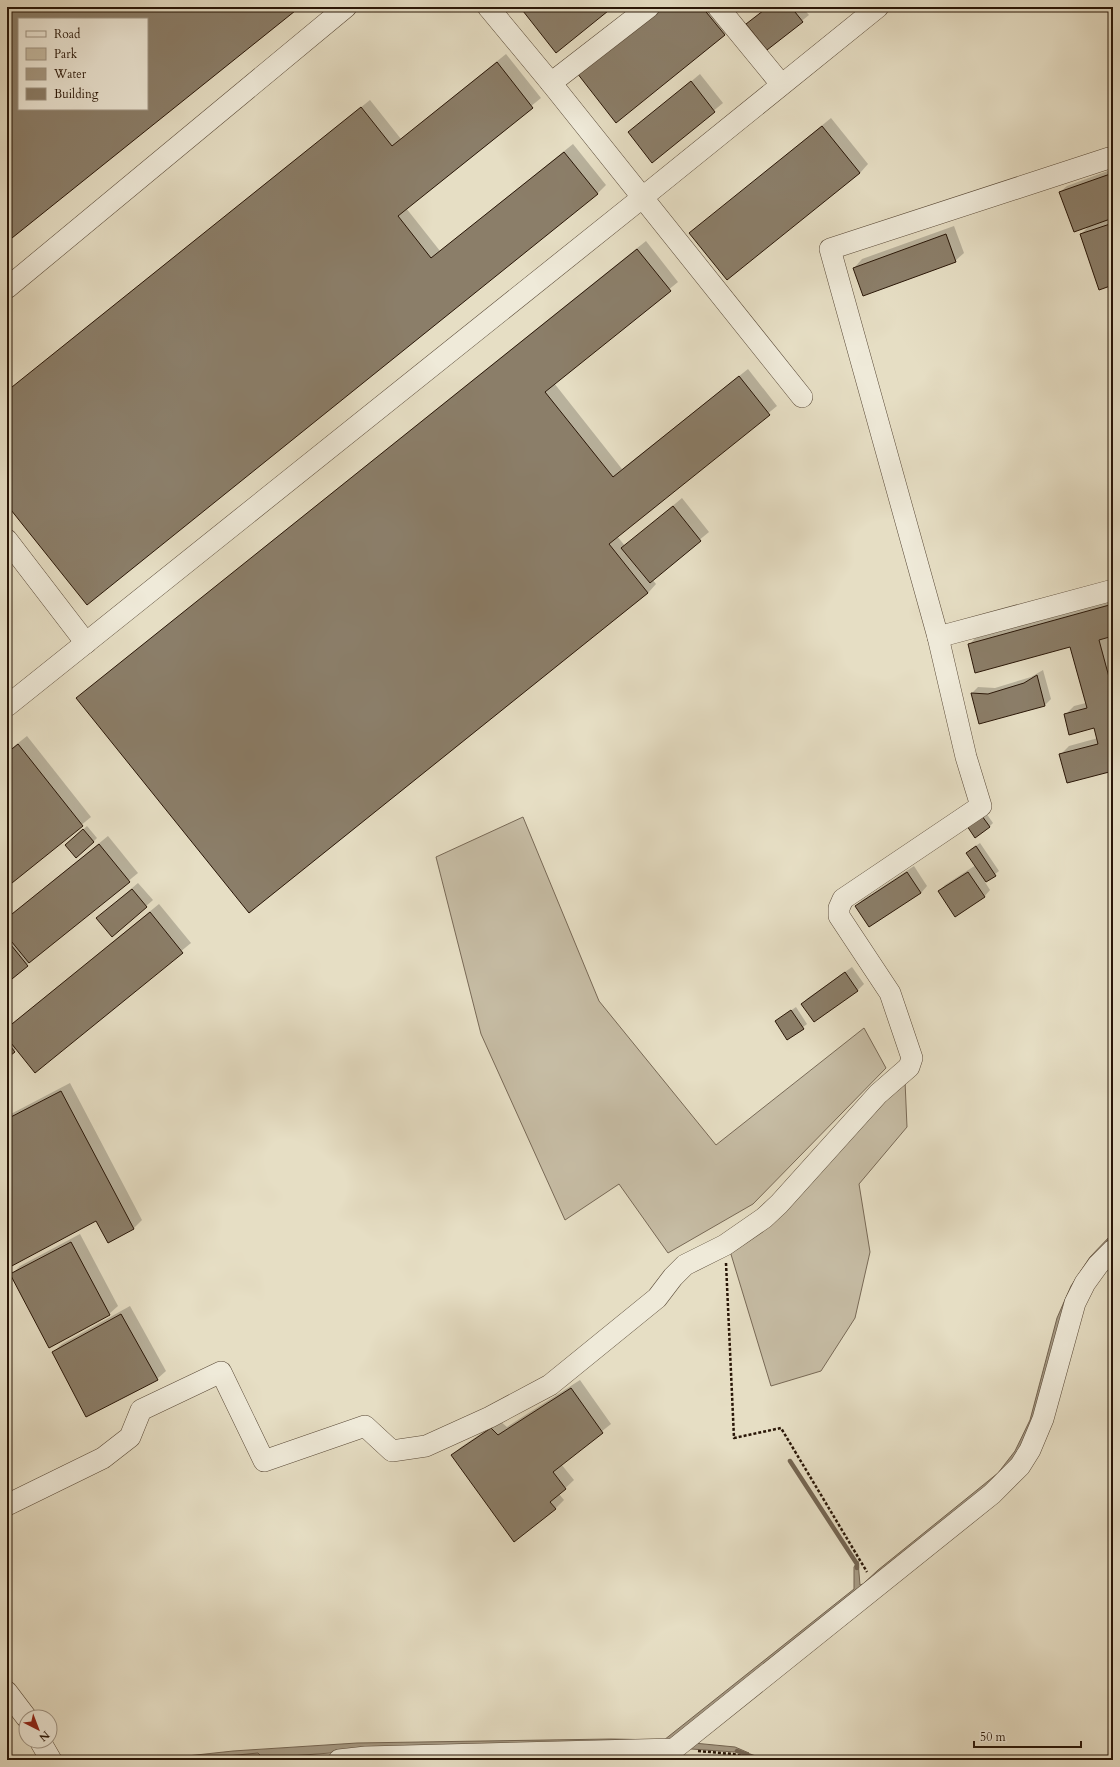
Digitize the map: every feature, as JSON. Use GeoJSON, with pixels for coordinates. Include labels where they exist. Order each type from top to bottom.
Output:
{"type":"FeatureCollection","features":[{"type":"Feature","properties":{"kind":"street"},"geometry":{"type":"LineString","coordinates":[[7,288],[346,7]]}},
{"type":"Feature","properties":{"kind":"street"},"geometry":{"type":"LineString","coordinates":[[488,7],[552,83],[802,397]]}},
{"type":"Feature","properties":{"kind":"street"},"geometry":{"type":"LineString","coordinates":[[552,83],[649,7]]}},
{"type":"Feature","properties":{"kind":"street"},"geometry":{"type":"LineString","coordinates":[[718,7],[781,84]]}},
{"type":"Feature","properties":{"kind":"street"},"geometry":{"type":"LineString","coordinates":[[7,706],[878,7]]}},
{"type":"Feature","properties":{"kind":"street"},"geometry":{"type":"LineString","coordinates":[[7,1505],[103,1458],[130,1437],[141,1410],[221,1372],[264,1461],[365,1426],[392,1451],[426,1446],[490,1417],[550,1385],[657,1298],[673,1277],[685,1265],[725,1245],[764,1218],[779,1204],[878,1094],[909,1067],[912,1058],[890,993],[839,916],[839,908],[843,899],[981,806],[966,757],[938,638],[830,249],[1109,158],[1113,159]]}},
{"type":"Feature","properties":{"kind":"street"},"geometry":{"type":"LineString","coordinates":[[7,540],[86,643]]}},
{"type":"Feature","properties":{"kind":"street"},"geometry":{"type":"LineString","coordinates":[[938,638],[1113,590]]}},
{"type":"Feature","properties":{"kind":"street"},"geometry":{"type":"LineString","coordinates":[[339,1760],[366,1757],[674,1749],[992,1494],[1020,1466],[1030,1450],[1043,1419],[1075,1303],[1085,1283],[1098,1265],[1113,1250]]}},
{"type":"Feature","properties":{"kind":"street"},"geometry":{"type":"LineString","coordinates":[[7,1692],[20,1709]]}},
{"type":"Feature","properties":{"kind":"street"},"geometry":{"type":"LineString","coordinates":[[45,1749],[51,1760]]}},
{"type":"Feature","properties":{"kind":"path"},"geometry":{"type":"LineString","coordinates":[[725,1245],[734,1438],[781,1428],[876,1586]]}},
{"type":"Feature","properties":{"kind":"path"},"geometry":{"type":"LineString","coordinates":[[674,1749],[732,1754],[758,1760]]}},
{"type":"Feature","properties":{"kind":"green space"},"geometry":{"type":"Polygon","coordinates":[[[523,817],[599,1001],[716,1145],[864,1028],[886,1068],[753,1204],[668,1253],[619,1184],[565,1220],[481,1034],[436,857],[523,817]]]}},
{"type":"Feature","properties":{"kind":"green space"},"geometry":{"type":"Polygon","coordinates":[[[905,1081],[907,1127],[859,1184],[870,1252],[855,1318],[821,1371],[771,1386],[730,1251],[784,1208],[905,1081]]]}},
{"type":"Feature","properties":{"kind":"water"},"geometry":{"type":"Polygon","coordinates":[[[1113,1233],[1113,1244],[1097,1261],[1038,1424],[1003,1479],[673,1741],[735,1747],[749,1753],[662,1747],[357,1751],[237,1760],[150,1760],[233,1751],[357,1743],[611,1739],[664,1740],[854,1589],[854,1567],[858,1561],[860,1585],[998,1473],[1015,1451],[1030,1420],[1057,1318],[1071,1286],[1090,1257],[1113,1233]]]}},
{"type":"Feature","properties":{"kind":"building"},"geometry":{"type":"Polygon","coordinates":[[[7,7],[300,7],[7,242],[7,7]]]}},
{"type":"Feature","properties":{"kind":"building"},"geometry":{"type":"Polygon","coordinates":[[[529,7],[613,7],[556,53],[523,11],[529,7]]]}},
{"type":"Feature","properties":{"kind":"building"},"geometry":{"type":"Polygon","coordinates":[[[660,7],[702,7],[725,35],[616,123],[577,73],[660,7]]]}},
{"type":"Feature","properties":{"kind":"building"},"geometry":{"type":"Polygon","coordinates":[[[768,7],[791,7],[803,22],[767,50],[746,24],[768,7]]]}},
{"type":"Feature","properties":{"kind":"building"},"geometry":{"type":"Polygon","coordinates":[[[497,62],[533,108],[398,216],[431,258],[564,152],[598,194],[87,605],[7,505],[7,391],[361,107],[392,146],[497,62]]]}},
{"type":"Feature","properties":{"kind":"building"},"geometry":{"type":"Polygon","coordinates":[[[691,81],[715,112],[652,163],[628,132],[691,81]]]}},
{"type":"Feature","properties":{"kind":"building"},"geometry":{"type":"Polygon","coordinates":[[[822,126],[860,173],[727,280],[689,233],[822,126]]]}},
{"type":"Feature","properties":{"kind":"building"},"geometry":{"type":"Polygon","coordinates":[[[1113,173],[1113,218],[1074,232],[1059,192],[1113,173]]]}},
{"type":"Feature","properties":{"kind":"building"},"geometry":{"type":"Polygon","coordinates":[[[1113,223],[1113,285],[1099,290],[1080,234],[1113,223]]]}},
{"type":"Feature","properties":{"kind":"building"},"geometry":{"type":"Polygon","coordinates":[[[946,234],[956,262],[863,296],[853,268],[946,234]]]}},
{"type":"Feature","properties":{"kind":"building"},"geometry":{"type":"Polygon","coordinates":[[[637,249],[671,291],[545,392],[613,477],[739,376],[770,415],[609,544],[648,593],[249,913],[76,698],[637,249]]]}},
{"type":"Feature","properties":{"kind":"building"},"geometry":{"type":"Polygon","coordinates":[[[673,506],[701,541],[650,583],[621,548],[673,506]]]}},
{"type":"Feature","properties":{"kind":"building"},"geometry":{"type":"Polygon","coordinates":[[[1113,604],[1113,636],[1099,640],[1113,692],[1113,771],[1067,783],[1059,754],[1098,744],[1094,728],[1069,735],[1064,714],[1087,708],[1070,647],[975,673],[968,644],[1113,604]]]}},
{"type":"Feature","properties":{"kind":"building"},"geometry":{"type":"Polygon","coordinates":[[[1037,675],[1045,706],[979,724],[971,693],[988,694],[1024,683],[1037,675]]]}},
{"type":"Feature","properties":{"kind":"building"},"geometry":{"type":"Polygon","coordinates":[[[18,744],[83,826],[7,887],[7,753],[18,744]]]}},
{"type":"Feature","properties":{"kind":"building"},"geometry":{"type":"Polygon","coordinates":[[[982,816],[990,827],[975,838],[967,826],[982,816]]]}},
{"type":"Feature","properties":{"kind":"building"},"geometry":{"type":"Polygon","coordinates":[[[83,829],[94,842],[76,858],[65,845],[83,829]]]}},
{"type":"Feature","properties":{"kind":"building"},"geometry":{"type":"Polygon","coordinates":[[[99,844],[130,882],[29,963],[7,936],[7,918],[99,844]]]}},
{"type":"Feature","properties":{"kind":"building"},"geometry":{"type":"Polygon","coordinates":[[[976,846],[996,876],[986,882],[966,853],[976,846]]]}},
{"type":"Feature","properties":{"kind":"building"},"geometry":{"type":"Polygon","coordinates":[[[907,872],[921,893],[869,927],[855,906],[907,872]]]}},
{"type":"Feature","properties":{"kind":"building"},"geometry":{"type":"Polygon","coordinates":[[[968,872],[985,897],[955,917],[938,891],[968,872]]]}},
{"type":"Feature","properties":{"kind":"building"},"geometry":{"type":"Polygon","coordinates":[[[132,889],[147,907],[112,937],[96,918],[132,889]]]}},
{"type":"Feature","properties":{"kind":"building"},"geometry":{"type":"Polygon","coordinates":[[[150,912],[183,953],[35,1073],[7,1038],[7,1028],[150,912]]]}},
{"type":"Feature","properties":{"kind":"building"},"geometry":{"type":"Polygon","coordinates":[[[7,940],[28,966],[7,983],[7,940]]]}},
{"type":"Feature","properties":{"kind":"building"},"geometry":{"type":"Polygon","coordinates":[[[845,972],[858,991],[814,1022],[801,1004],[845,972]]]}},
{"type":"Feature","properties":{"kind":"building"},"geometry":{"type":"Polygon","coordinates":[[[791,1010],[804,1029],[787,1040],[775,1021],[791,1010]]]}},
{"type":"Feature","properties":{"kind":"building"},"geometry":{"type":"Polygon","coordinates":[[[7,1042],[15,1052],[7,1058],[7,1042]]]}},
{"type":"Feature","properties":{"kind":"building"},"geometry":{"type":"Polygon","coordinates":[[[61,1091],[134,1229],[108,1243],[96,1221],[8,1268],[7,1119],[61,1091]]]}},
{"type":"Feature","properties":{"kind":"building"},"geometry":{"type":"Polygon","coordinates":[[[71,1242],[110,1315],[49,1348],[10,1274],[71,1242]]]}},
{"type":"Feature","properties":{"kind":"building"},"geometry":{"type":"Polygon","coordinates":[[[121,1314],[158,1380],[86,1417],[52,1352],[121,1314]]]}},
{"type":"Feature","properties":{"kind":"building"},"geometry":{"type":"Polygon","coordinates":[[[571,1388],[603,1433],[553,1472],[566,1489],[550,1502],[556,1509],[514,1542],[451,1455],[491,1428],[498,1435],[571,1388]]]}},
{"type":"Feature","properties":{"kind":"waterway"},"geometry":{"type":"LineString","coordinates":[[790,1461],[857,1564],[857,1568]]}},
{"type":"Feature","properties":{"kind":"waterway"},"geometry":{"type":"LineString","coordinates":[[737,1751],[762,1760]]}}]}
